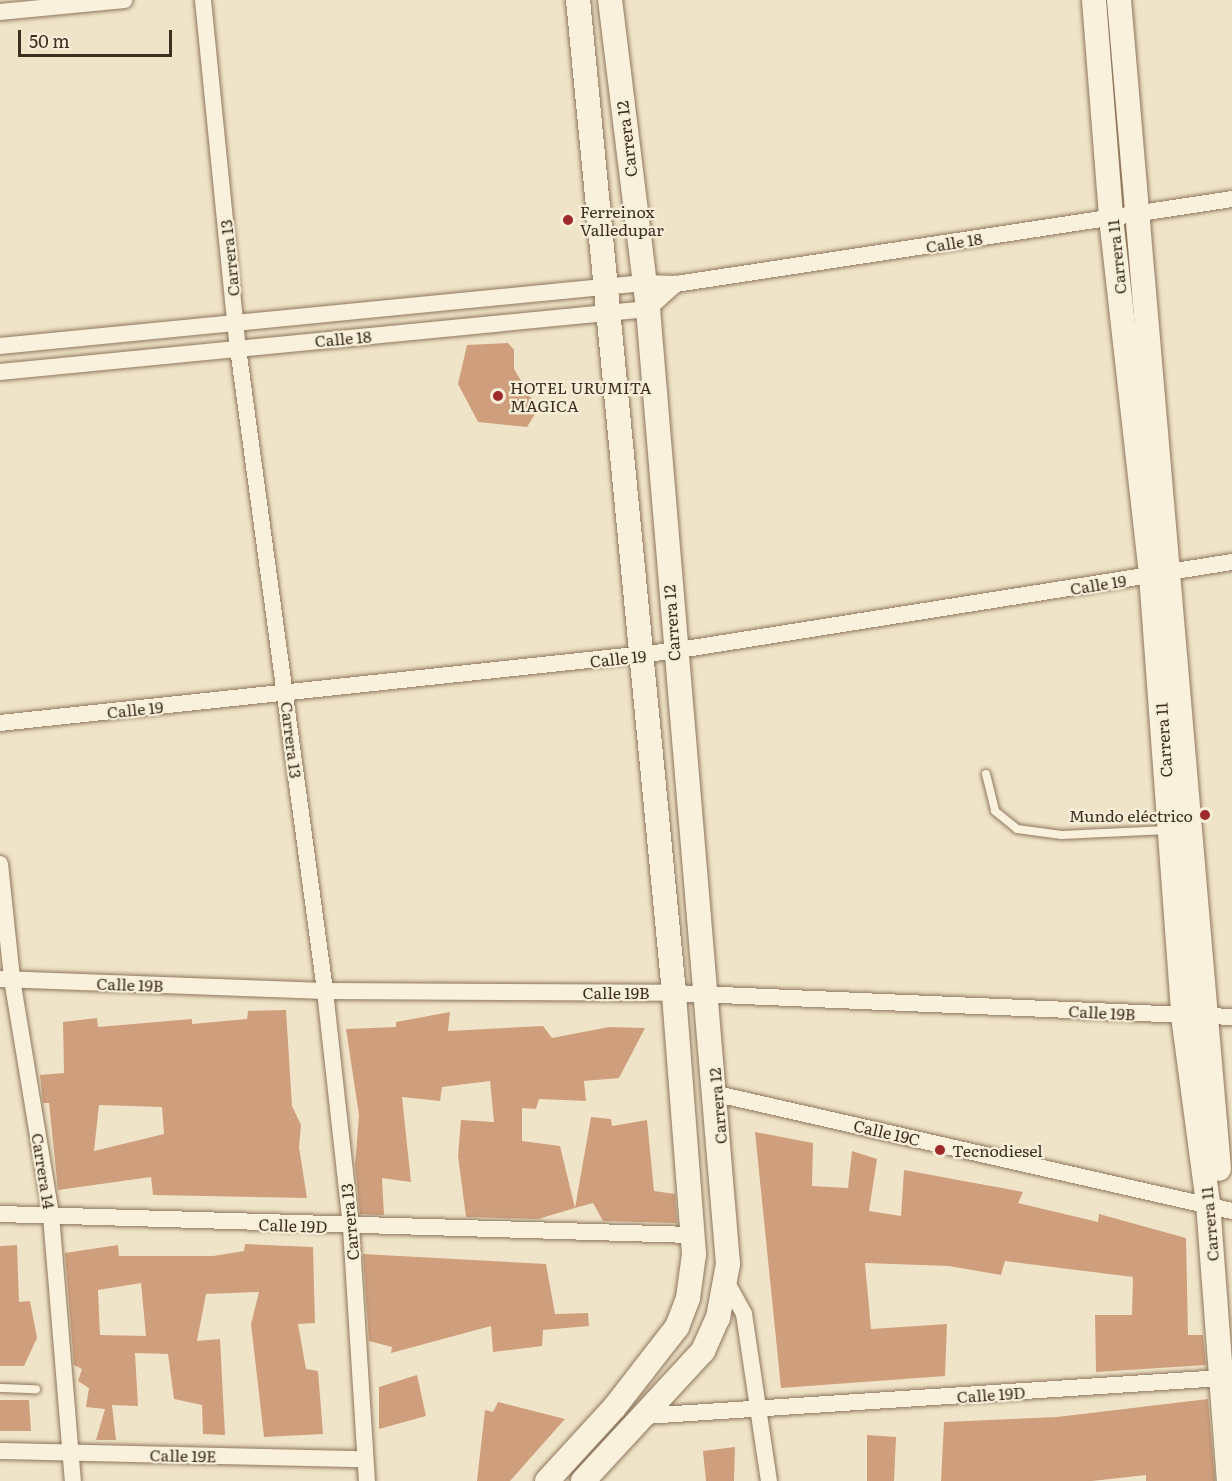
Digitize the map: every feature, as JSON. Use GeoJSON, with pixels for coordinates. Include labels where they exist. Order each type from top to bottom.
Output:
{"type":"FeatureCollection","features":[{"type":"Feature","properties":{"kind":"street"},"geometry":{"type":"LineString","coordinates":[[0,12],[124,0]]}},
{"type":"Feature","properties":{"kind":"street","name":"Carrera 13"},"geometry":{"type":"LineString","coordinates":[[203,0],[238,348],[325,991],[351,1228],[368,1481]]}},
{"type":"Feature","properties":{"kind":"street","name":"Carrera 12"},"geometry":{"type":"LineString","coordinates":[[547,1481],[614,1408],[676,1327],[691,1283],[693,1235],[674,993],[608,314],[603,287],[578,0]]}},
{"type":"Feature","properties":{"kind":"street","name":"Carrera 12"},"geometry":{"type":"LineString","coordinates":[[583,1481],[703,1351],[727,1283],[727,1246],[717,1094],[703,994],[673,651],[648,309],[610,0]]}},
{"type":"Feature","properties":{"kind":"street","name":"Carrera 11"},"geometry":{"type":"LineString","coordinates":[[1094,0],[1111,218],[1161,574]]}},
{"type":"Feature","properties":{"kind":"street","name":"Carrera 11"},"geometry":{"type":"LineString","coordinates":[[1119,0],[1137,214],[1161,574],[1195,1016],[1220,1207],[1232,1324]]}},
{"type":"Feature","properties":{"kind":"street","name":"Calle 18"},"geometry":{"type":"LineString","coordinates":[[0,346],[644,283],[676,284],[1232,199]]}},
{"type":"Feature","properties":{"kind":"street"},"geometry":{"type":"LineString","coordinates":[[648,309],[676,284]]}},
{"type":"Feature","properties":{"kind":"street","name":"Calle 18"},"geometry":{"type":"LineString","coordinates":[[0,372],[648,309]]}},
{"type":"Feature","properties":{"kind":"street","name":"Calle 19"},"geometry":{"type":"LineString","coordinates":[[0,723],[673,651],[1232,562]]}},
{"type":"Feature","properties":{"kind":"street","name":"Carrera 14"},"geometry":{"type":"LineString","coordinates":[[0,864],[6,979],[51,1215],[73,1453],[73,1481]]}},
{"type":"Feature","properties":{"kind":"street","name":"Calle 19B"},"geometry":{"type":"LineString","coordinates":[[6,979],[325,991],[674,993],[1232,1017]]}},
{"type":"Feature","properties":{"kind":"street","name":"Calle 19C"},"geometry":{"type":"LineString","coordinates":[[717,1094],[1220,1207]]}},
{"type":"Feature","properties":{"kind":"street","name":"Carrera 11"},"geometry":{"type":"LineString","coordinates":[[1220,1207],[1221,1378],[1229,1481]]}},
{"type":"Feature","properties":{"kind":"street","name":"Calle 19D"},"geometry":{"type":"LineString","coordinates":[[0,1214],[351,1228],[693,1235]]}},
{"type":"Feature","properties":{"kind":"street"},"geometry":{"type":"LineString","coordinates":[[727,1283],[744,1314],[769,1481]]}},
{"type":"Feature","properties":{"kind":"street","name":"Calle 19D"},"geometry":{"type":"LineString","coordinates":[[645,1416],[760,1411],[1221,1378]]}},
{"type":"Feature","properties":{"kind":"street","name":"Calle 19E"},"geometry":{"type":"LineString","coordinates":[[0,1451],[365,1459]]}},
{"type":"Feature","properties":{"kind":"lane"},"geometry":{"type":"LineString","coordinates":[[986,774],[995,811],[1017,829],[1062,835],[1180,828]]}},
{"type":"Feature","properties":{"kind":"lane"},"geometry":{"type":"LineString","coordinates":[[0,1388],[36,1389]]}},
{"type":"Feature","properties":{"kind":"building","name":"HOTEL URUMITA MAGICA"},"geometry":{"type":"Polygon","coordinates":[[[508,343],[514,350],[514,369],[538,409],[527,427],[478,422],[458,384],[467,345],[508,343]]]}},
{"type":"Feature","properties":{"kind":"building"},"geometry":{"type":"Polygon","coordinates":[[[286,1010],[292,1106],[301,1125],[299,1147],[307,1198],[153,1195],[151,1177],[58,1190],[49,1103],[43,1103],[40,1075],[64,1073],[63,1022],[97,1018],[98,1027],[192,1019],[192,1024],[247,1019],[248,1011],[286,1010]],[[99,1105],[94,1151],[164,1134],[162,1107],[99,1105]]]}},
{"type":"Feature","properties":{"kind":"building"},"geometry":{"type":"Polygon","coordinates":[[[450,1012],[448,1031],[543,1026],[552,1038],[609,1027],[645,1028],[619,1078],[584,1081],[586,1101],[539,1099],[536,1109],[522,1108],[522,1141],[560,1146],[575,1208],[538,1219],[466,1217],[458,1156],[461,1120],[494,1122],[490,1081],[442,1087],[440,1101],[402,1097],[411,1182],[382,1178],[384,1215],[360,1214],[355,1166],[359,1115],[346,1029],[396,1027],[396,1022],[450,1012]]]}},
{"type":"Feature","properties":{"kind":"building"},"geometry":{"type":"Polygon","coordinates":[[[591,1117],[611,1119],[612,1126],[647,1120],[654,1191],[675,1194],[677,1223],[603,1221],[593,1203],[575,1208],[591,1117]]]}},
{"type":"Feature","properties":{"kind":"building"},"geometry":{"type":"Polygon","coordinates":[[[755,1132],[813,1143],[812,1186],[848,1188],[852,1151],[877,1159],[869,1211],[901,1216],[904,1170],[1023,1192],[1018,1203],[1098,1222],[1099,1214],[1186,1238],[1188,1335],[1203,1335],[1206,1365],[1096,1372],[1095,1315],[1132,1315],[1133,1277],[1005,1261],[1001,1275],[949,1266],[865,1263],[871,1329],[947,1324],[945,1376],[781,1388],[755,1132]]]}},
{"type":"Feature","properties":{"kind":"building"},"geometry":{"type":"Polygon","coordinates":[[[245,1244],[313,1247],[315,1323],[298,1324],[306,1369],[318,1371],[323,1434],[264,1437],[251,1324],[259,1292],[206,1294],[197,1341],[220,1339],[225,1435],[203,1434],[202,1405],[174,1399],[168,1354],[135,1353],[138,1406],[112,1405],[116,1440],[96,1440],[105,1409],[86,1407],[89,1388],[78,1381],[82,1369],[74,1365],[65,1253],[118,1245],[119,1256],[213,1256],[244,1251],[245,1244]],[[141,1283],[98,1290],[100,1335],[146,1336],[141,1283]]]}},
{"type":"Feature","properties":{"kind":"building"},"geometry":{"type":"Polygon","coordinates":[[[17,1245],[19,1302],[30,1301],[37,1338],[24,1366],[0,1366],[0,1246],[17,1245]]]}},
{"type":"Feature","properties":{"kind":"building"},"geometry":{"type":"Polygon","coordinates":[[[363,1254],[546,1264],[555,1314],[588,1313],[589,1326],[543,1330],[542,1346],[493,1352],[491,1326],[391,1353],[392,1347],[369,1341],[363,1254]]]}},
{"type":"Feature","properties":{"kind":"building"},"geometry":{"type":"Polygon","coordinates":[[[417,1375],[426,1416],[379,1429],[379,1387],[417,1375]]]}},
{"type":"Feature","properties":{"kind":"building"},"geometry":{"type":"Polygon","coordinates":[[[1208,1399],[1215,1481],[1146,1481],[1146,1475],[1092,1481],[941,1481],[944,1422],[1057,1417],[1208,1399]]]}},
{"type":"Feature","properties":{"kind":"building"},"geometry":{"type":"Polygon","coordinates":[[[0,1400],[29,1400],[31,1431],[0,1431],[0,1400]]]}},
{"type":"Feature","properties":{"kind":"building"},"geometry":{"type":"Polygon","coordinates":[[[498,1402],[565,1419],[510,1481],[477,1481],[485,1410],[493,1412],[498,1402]]]}},
{"type":"Feature","properties":{"kind":"building"},"geometry":{"type":"Polygon","coordinates":[[[867,1435],[896,1437],[894,1481],[867,1481],[867,1435]]]}},
{"type":"Feature","properties":{"kind":"building"},"geometry":{"type":"Polygon","coordinates":[[[735,1447],[734,1481],[706,1481],[703,1451],[735,1447]]]}},
{"type":"Feature","properties":{"kind":"place","name":"Ferreinox Valledupar"},"geometry":{"type":"Point","coordinates":[568,220]}},
{"type":"Feature","properties":{"kind":"place","name":"HOTEL URUMITA MAGICA"},"geometry":{"type":"Point","coordinates":[498,396]}},
{"type":"Feature","properties":{"kind":"place","name":"Mundo eléctrico"},"geometry":{"type":"Point","coordinates":[1205,815]}},
{"type":"Feature","properties":{"kind":"place","name":"Tecnodiesel"},"geometry":{"type":"Point","coordinates":[940,1150]}}]}
